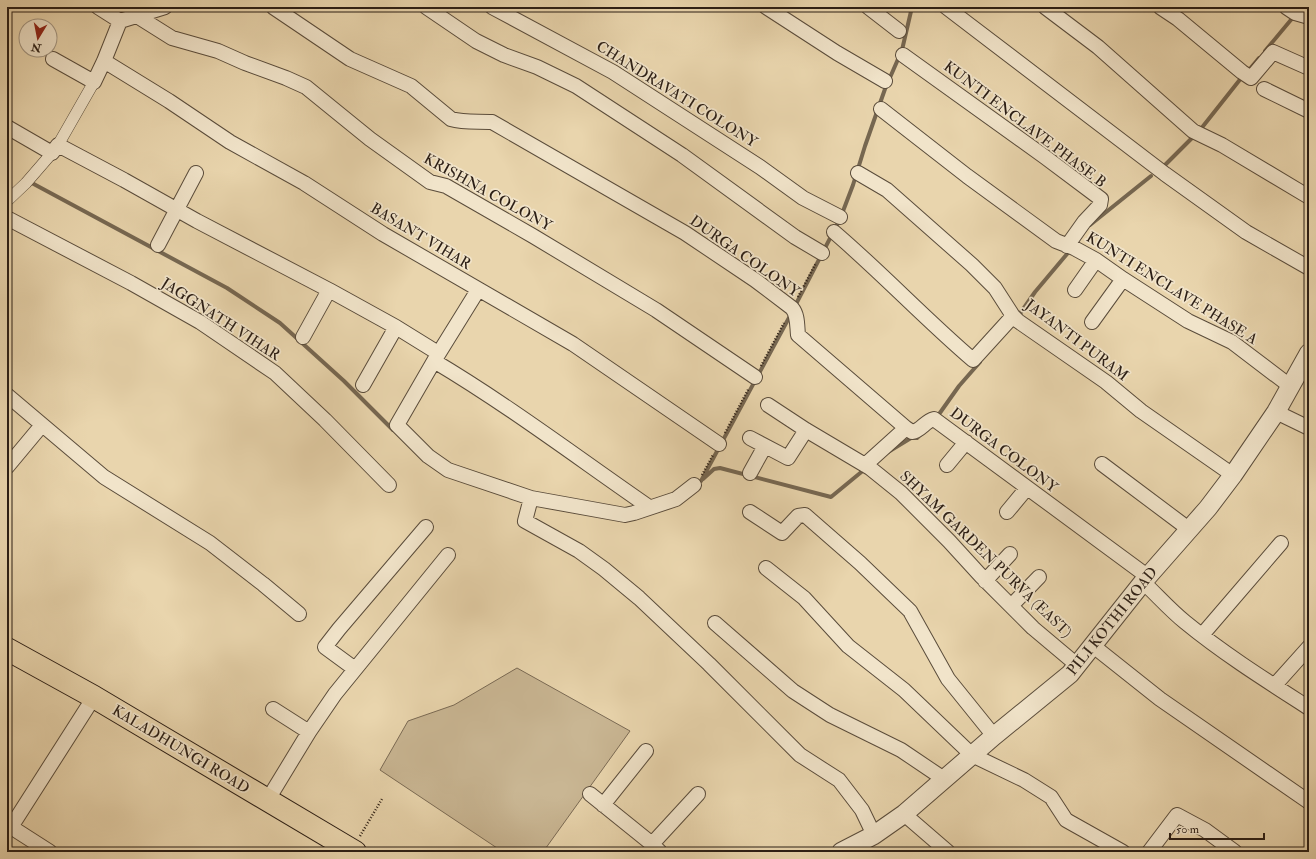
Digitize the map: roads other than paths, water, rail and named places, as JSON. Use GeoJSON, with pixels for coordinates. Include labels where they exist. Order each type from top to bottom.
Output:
{"type":"FeatureCollection","features":[{"type":"Feature","properties":{"kind":"main road","name":"KALADHUNGI ROAD"},"geometry":{"type":"LineString","coordinates":[[7,648],[90,702],[258,801],[353,851]]}},
{"type":"Feature","properties":{"kind":"main road","name":"KALADHUNGI ROAD"},"geometry":{"type":"LineString","coordinates":[[7,663],[90,702]]}},
{"type":"Feature","properties":{"kind":"main road","name":"KALADHUNGI ROAD"},"geometry":{"type":"LineString","coordinates":[[258,801],[328,852]]}},
{"type":"Feature","properties":{"kind":"street"},"geometry":{"type":"LineString","coordinates":[[98,7],[120,21],[164,7]]}},
{"type":"Feature","properties":{"kind":"street","name":"DURGA COLONY"},"geometry":{"type":"LineString","coordinates":[[273,7],[350,59],[411,86],[451,119],[459,121],[492,122],[685,233],[755,280],[794,310],[798,335],[906,428],[912,432],[916,432],[929,420],[934,419],[1027,488],[1145,579],[1185,622],[1246,668],[1309,708]]}},
{"type":"Feature","properties":{"kind":"street"},"geometry":{"type":"LineString","coordinates":[[426,7],[476,41],[504,55],[537,67],[576,86],[682,156],[795,236],[822,253]]}},
{"type":"Feature","properties":{"kind":"street","name":"CHANDRAVATI COLONY"},"geometry":{"type":"LineString","coordinates":[[492,7],[613,72],[760,168],[803,198],[840,217]]}},
{"type":"Feature","properties":{"kind":"street"},"geometry":{"type":"LineString","coordinates":[[766,7],[837,53],[885,81]]}},
{"type":"Feature","properties":{"kind":"street"},"geometry":{"type":"LineString","coordinates":[[868,7],[899,31]]}},
{"type":"Feature","properties":{"kind":"street"},"geometry":{"type":"LineString","coordinates":[[946,7],[1165,174],[1246,232],[1309,268]]}},
{"type":"Feature","properties":{"kind":"street"},"geometry":{"type":"LineString","coordinates":[[1044,7],[1098,47],[1193,131],[1222,146],[1309,197]]}},
{"type":"Feature","properties":{"kind":"street"},"geometry":{"type":"LineString","coordinates":[[1160,7],[1178,19],[1251,78],[1273,52],[1309,68]]}},
{"type":"Feature","properties":{"kind":"street"},"geometry":{"type":"LineString","coordinates":[[1286,7],[1295,13],[1309,17]]}},
{"type":"Feature","properties":{"kind":"street","name":"KRISHNA COLONY"},"geometry":{"type":"LineString","coordinates":[[137,16],[172,38],[218,51],[306,87],[370,139],[430,182],[446,186],[547,244],[656,310],[755,377]]}},
{"type":"Feature","properties":{"kind":"street"},"geometry":{"type":"LineString","coordinates":[[7,201],[26,183],[55,149],[94,82],[120,21]]}},
{"type":"Feature","properties":{"kind":"street","name":"KUNTI ENCLAVE PHASE B"},"geometry":{"type":"LineString","coordinates":[[903,55],[1046,157],[1101,199],[1100,205],[1084,222],[1067,246]]}},
{"type":"Feature","properties":{"kind":"street"},"geometry":{"type":"LineString","coordinates":[[53,60],[94,82]]}},
{"type":"Feature","properties":{"kind":"street","name":"BASANT VIHAR"},"geometry":{"type":"LineString","coordinates":[[104,61],[169,101],[230,142],[304,183],[383,234],[573,344],[719,444]]}},
{"type":"Feature","properties":{"kind":"street"},"geometry":{"type":"LineString","coordinates":[[1264,89],[1309,111]]}},
{"type":"Feature","properties":{"kind":"street","name":"KUNTI ENCLAVE PHASE A"},"geometry":{"type":"LineString","coordinates":[[881,109],[1056,241],[1074,248],[1096,260],[1188,321],[1232,342],[1290,386]]}},
{"type":"Feature","properties":{"kind":"street"},"geometry":{"type":"LineString","coordinates":[[7,128],[55,149],[178,210],[329,290],[396,328],[469,382],[649,507]]}},
{"type":"Feature","properties":{"kind":"street"},"geometry":{"type":"LineString","coordinates":[[158,245],[178,210],[196,173]]}},
{"type":"Feature","properties":{"kind":"street","name":"JAYANTI PURAM"},"geometry":{"type":"LineString","coordinates":[[858,173],[886,190],[972,265],[995,288],[1013,316],[1018,321],[1106,382],[1141,411],[1233,475]]}},
{"type":"Feature","properties":{"kind":"street","name":"JAGGNATH VIHAR"},"geometry":{"type":"LineString","coordinates":[[7,218],[124,279],[186,314],[275,373],[325,420],[389,485]]}},
{"type":"Feature","properties":{"kind":"street"},"geometry":{"type":"LineString","coordinates":[[834,232],[862,256],[937,329],[973,360],[1013,316]]}},
{"type":"Feature","properties":{"kind":"street"},"geometry":{"type":"LineString","coordinates":[[1074,290],[1096,260]]}},
{"type":"Feature","properties":{"kind":"street"},"geometry":{"type":"LineString","coordinates":[[1092,322],[1123,279]]}},
{"type":"Feature","properties":{"kind":"street"},"geometry":{"type":"LineString","coordinates":[[303,337],[329,290]]}},
{"type":"Feature","properties":{"kind":"street"},"geometry":{"type":"LineString","coordinates":[[478,290],[436,357],[397,424],[428,456],[448,470],[531,498],[624,515],[634,514],[649,507],[676,499],[694,485]]}},
{"type":"Feature","properties":{"kind":"street"},"geometry":{"type":"LineString","coordinates":[[363,385],[396,328]]}},
{"type":"Feature","properties":{"kind":"street","name":"PILI KOTHI ROAD"},"geometry":{"type":"LineString","coordinates":[[841,852],[874,835],[904,814],[994,736],[1070,674],[1145,579],[1190,530],[1233,475],[1276,412],[1290,386],[1307,360]]}},
{"type":"Feature","properties":{"kind":"street"},"geometry":{"type":"LineString","coordinates":[[7,395],[104,477],[210,543],[263,584],[298,614]]}},
{"type":"Feature","properties":{"kind":"street","name":"SHYAM GARDEN PURVA (EAST)"},"geometry":{"type":"LineString","coordinates":[[768,405],[806,430],[865,465],[901,493],[949,541],[985,581],[1033,628],[1077,665]]}},
{"type":"Feature","properties":{"kind":"street"},"geometry":{"type":"LineString","coordinates":[[1276,412],[1309,428]]}},
{"type":"Feature","properties":{"kind":"street"},"geometry":{"type":"LineString","coordinates":[[7,467],[42,425]]}},
{"type":"Feature","properties":{"kind":"street"},"geometry":{"type":"LineString","coordinates":[[865,465],[906,428]]}},
{"type":"Feature","properties":{"kind":"street"},"geometry":{"type":"LineString","coordinates":[[750,438],[788,458],[806,430]]}},
{"type":"Feature","properties":{"kind":"street"},"geometry":{"type":"LineString","coordinates":[[948,464],[966,442]]}},
{"type":"Feature","properties":{"kind":"street"},"geometry":{"type":"LineString","coordinates":[[750,473],[765,446]]}},
{"type":"Feature","properties":{"kind":"street"},"geometry":{"type":"LineString","coordinates":[[1102,464],[1190,530]]}},
{"type":"Feature","properties":{"kind":"street"},"geometry":{"type":"LineString","coordinates":[[1008,512],[1027,488]]}},
{"type":"Feature","properties":{"kind":"street"},"geometry":{"type":"LineString","coordinates":[[531,498],[525,521],[579,551],[604,569],[638,598],[709,664],[800,755],[839,780],[862,810],[874,835]]}},
{"type":"Feature","properties":{"kind":"street"},"geometry":{"type":"LineString","coordinates":[[750,512],[782,533],[798,516],[805,515],[860,563],[910,611],[948,679],[994,736]]}},
{"type":"Feature","properties":{"kind":"street"},"geometry":{"type":"LineString","coordinates":[[355,669],[325,647],[426,527]]}},
{"type":"Feature","properties":{"kind":"street"},"geometry":{"type":"LineString","coordinates":[[1202,635],[1281,544]]}},
{"type":"Feature","properties":{"kind":"street"},"geometry":{"type":"LineString","coordinates":[[985,581],[1010,554]]}},
{"type":"Feature","properties":{"kind":"street"},"geometry":{"type":"LineString","coordinates":[[258,801],[335,694],[448,556]]}},
{"type":"Feature","properties":{"kind":"street"},"geometry":{"type":"LineString","coordinates":[[766,568],[804,598],[848,646],[904,690],[972,755],[1024,780],[1051,797],[1066,820],[1123,852]]}},
{"type":"Feature","properties":{"kind":"street"},"geometry":{"type":"LineString","coordinates":[[1011,606],[1039,577]]}},
{"type":"Feature","properties":{"kind":"street"},"geometry":{"type":"LineString","coordinates":[[715,624],[799,695],[830,715],[901,750],[944,779]]}},
{"type":"Feature","properties":{"kind":"street"},"geometry":{"type":"LineString","coordinates":[[1092,645],[1160,700],[1309,802]]}},
{"type":"Feature","properties":{"kind":"street"},"geometry":{"type":"LineString","coordinates":[[1275,685],[1309,647]]}},
{"type":"Feature","properties":{"kind":"street"},"geometry":{"type":"LineString","coordinates":[[50,852],[11,827],[90,702]]}},
{"type":"Feature","properties":{"kind":"street"},"geometry":{"type":"LineString","coordinates":[[273,709],[309,732]]}},
{"type":"Feature","properties":{"kind":"street"},"geometry":{"type":"LineString","coordinates":[[604,805],[646,751]]}},
{"type":"Feature","properties":{"kind":"street"},"geometry":{"type":"LineString","coordinates":[[590,794],[656,848],[698,794]]}},
{"type":"Feature","properties":{"kind":"street"},"geometry":{"type":"LineString","coordinates":[[904,814],[948,852]]}},
{"type":"Feature","properties":{"kind":"street"},"geometry":{"type":"LineString","coordinates":[[1149,852],[1177,815],[1205,830],[1234,852]]}},
{"type":"Feature","properties":{"kind":"waterway"},"geometry":{"type":"LineString","coordinates":[[795,306],[840,219],[885,89],[902,50],[912,7]]}},
{"type":"Feature","properties":{"kind":"waterway"},"geometry":{"type":"LineString","coordinates":[[1265,51],[1295,15]]}},
{"type":"Feature","properties":{"kind":"waterway"},"geometry":{"type":"LineString","coordinates":[[1249,70],[1259,58]]}},
{"type":"Feature","properties":{"kind":"waterway"},"geometry":{"type":"LineString","coordinates":[[1200,130],[1242,77]]}},
{"type":"Feature","properties":{"kind":"waterway"},"geometry":{"type":"LineString","coordinates":[[1165,165],[1194,136]]}},
{"type":"Feature","properties":{"kind":"waterway"},"geometry":{"type":"LineString","coordinates":[[1090,225],[1151,176]]}},
{"type":"Feature","properties":{"kind":"waterway"},"geometry":{"type":"LineString","coordinates":[[30,182],[227,288],[280,323],[344,381],[393,430]]}},
{"type":"Feature","properties":{"kind":"waterway"},"geometry":{"type":"LineString","coordinates":[[1019,315],[1035,292],[1067,254]]}},
{"type":"Feature","properties":{"kind":"waterway"},"geometry":{"type":"LineString","coordinates":[[701,481],[791,314]]}},
{"type":"Feature","properties":{"kind":"waterway"},"geometry":{"type":"LineString","coordinates":[[937,417],[959,386],[980,362]]}},
{"type":"Feature","properties":{"kind":"waterway"},"geometry":{"type":"LineString","coordinates":[[888,452],[911,438],[917,438],[921,434]]}},
{"type":"Feature","properties":{"kind":"waterway"},"geometry":{"type":"LineString","coordinates":[[703,479],[714,469],[720,468],[831,497],[865,469]]}}]}
